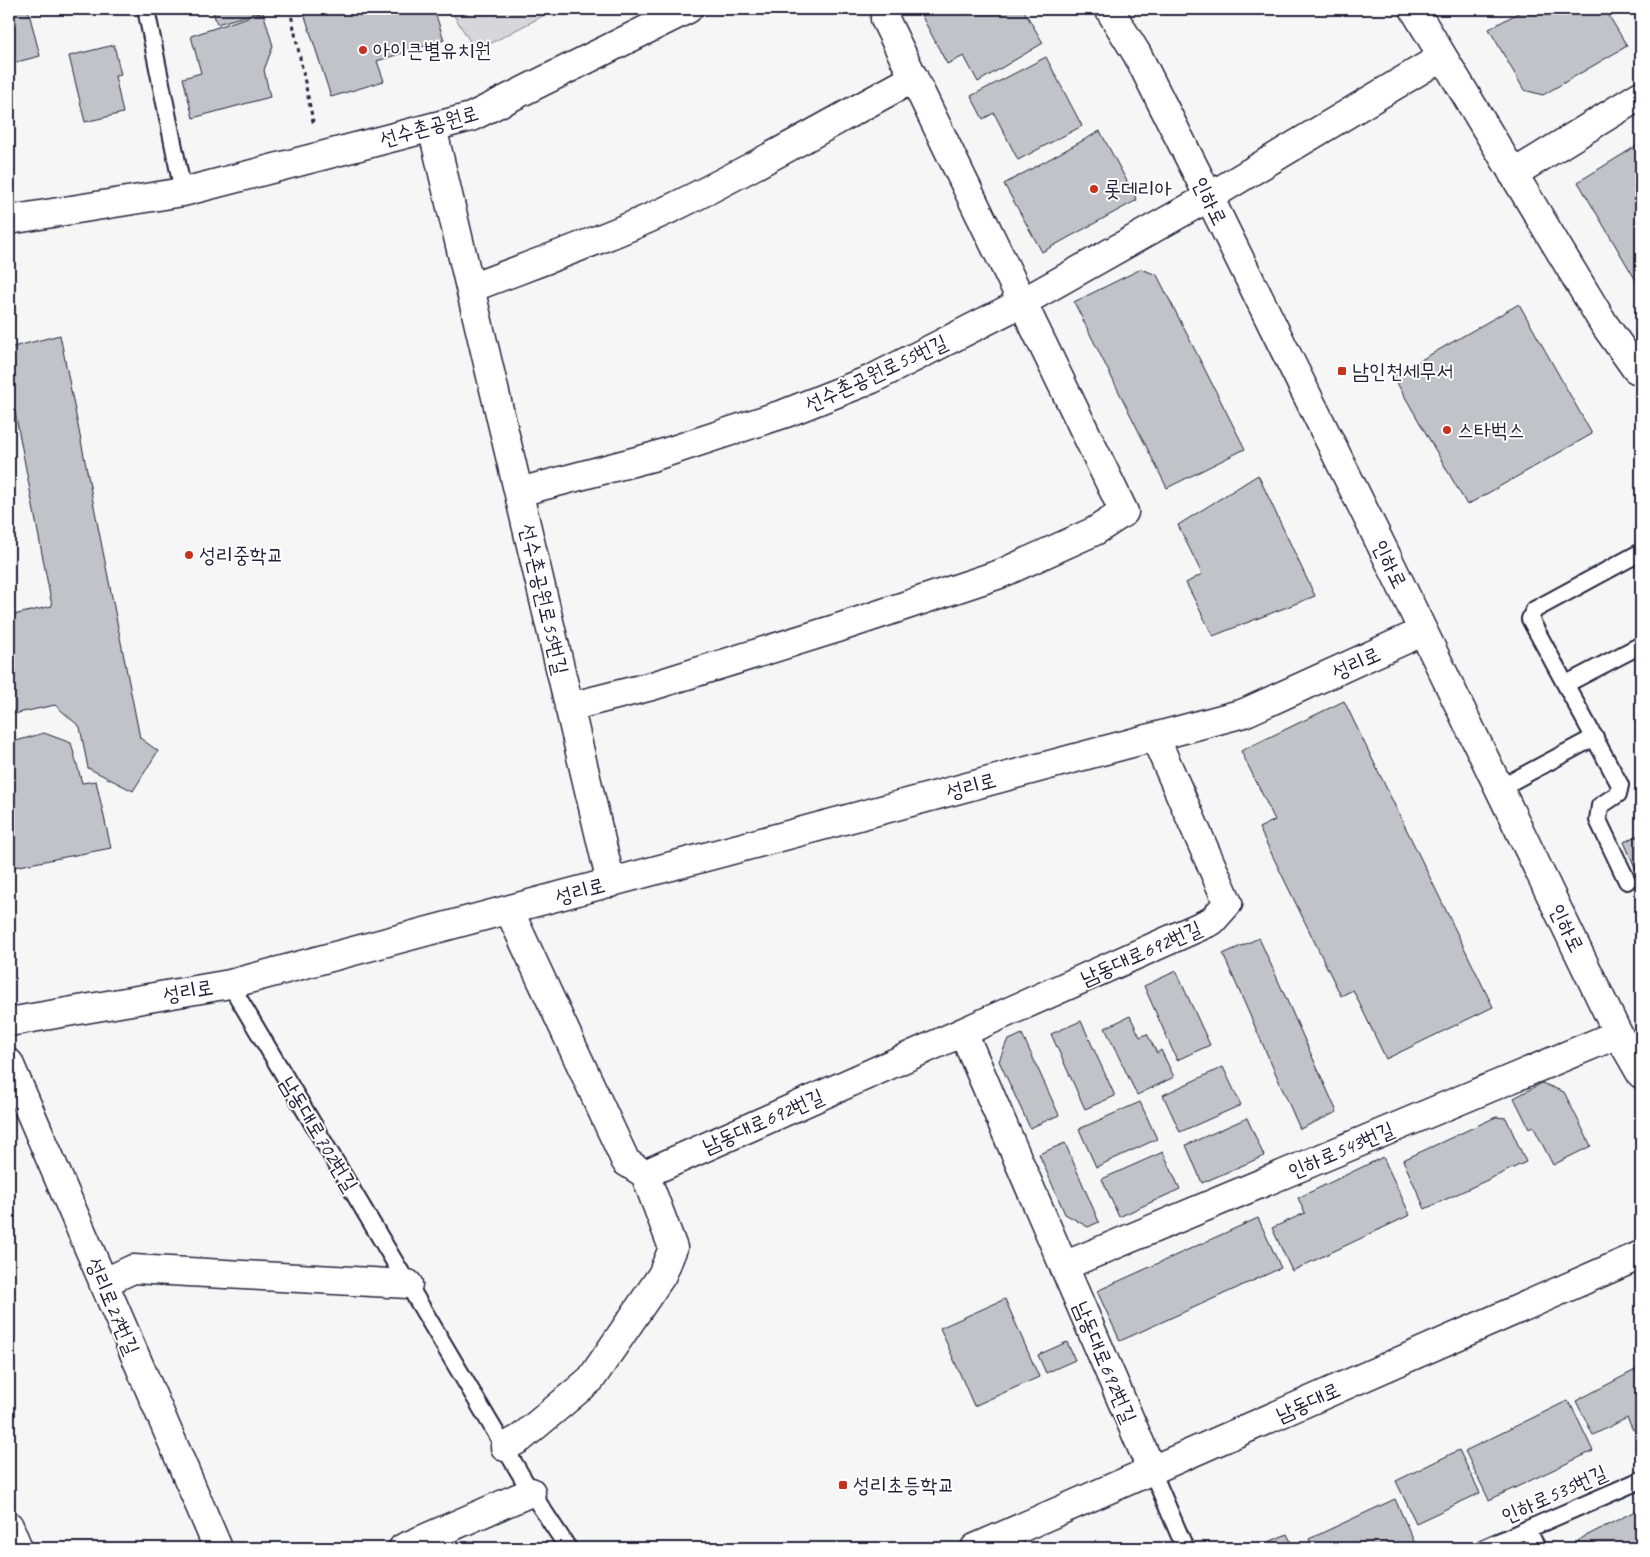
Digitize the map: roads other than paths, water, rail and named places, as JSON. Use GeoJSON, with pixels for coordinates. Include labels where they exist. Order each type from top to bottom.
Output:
{"type":"FeatureCollection","features":[{"type":"Feature","properties":{"kind":"street","name":"선수촌공원로"},"geometry":{"type":"LineString","coordinates":[[9,220],[183,192],[471,117],[688,9]]}},
{"type":"Feature","properties":{"kind":"street"},"geometry":{"type":"LineString","coordinates":[[1109,9],[1137,54]]}},
{"type":"Feature","properties":{"kind":"street"},"geometry":{"type":"LineString","coordinates":[[1131,9],[1137,54]]}},
{"type":"Feature","properties":{"kind":"street"},"geometry":{"type":"LineString","coordinates":[[1414,9],[1604,324],[1636,368],[1641,371]]}},
{"type":"Feature","properties":{"kind":"street"},"geometry":{"type":"LineString","coordinates":[[569,707],[652,686],[838,628],[1000,574],[1095,531],[1124,512],[885,19]]}},
{"type":"Feature","properties":{"kind":"street","name":"인하로"},"geometry":{"type":"LineString","coordinates":[[1137,54],[1395,574],[1618,1034],[1641,1074]]}},
{"type":"Feature","properties":{"kind":"street","name":"선수촌공원로55번길"},"geometry":{"type":"LineString","coordinates":[[518,492],[652,457],[786,414],[872,379],[1023,302],[1208,196],[1442,57]]}},
{"type":"Feature","properties":{"kind":"street"},"geometry":{"type":"LineString","coordinates":[[470,288],[591,243],[673,207],[742,172],[914,78]]}},
{"type":"Feature","properties":{"kind":"street"},"geometry":{"type":"LineString","coordinates":[[1513,174],[1641,95]]}},
{"type":"Feature","properties":{"kind":"street","name":"선수촌공원로55번길"},"geometry":{"type":"LineString","coordinates":[[432,127],[611,883]]}},
{"type":"Feature","properties":{"kind":"street","name":"성리로"},"geometry":{"type":"LineString","coordinates":[[9,1022],[230,984],[1244,713],[1422,632]]}},
{"type":"Feature","properties":{"kind":"street","name":"남동대로692번길"},"geometry":{"type":"LineString","coordinates":[[645,1174],[1212,921],[1228,903],[1155,737]]}},
{"type":"Feature","properties":{"kind":"street"},"geometry":{"type":"LineString","coordinates":[[505,1447],[521,1438],[591,1379],[662,1275],[673,1248],[645,1174],[626,1162],[509,910]]}},
{"type":"Feature","properties":{"kind":"street","name":"남동대로692번길"},"geometry":{"type":"LineString","coordinates":[[963,1032],[1152,1471]]}},
{"type":"Feature","properties":{"kind":"street","name":"인하로543번길"},"geometry":{"type":"LineString","coordinates":[[1064,1266],[1618,1034]]}},
{"type":"Feature","properties":{"kind":"street","name":"성리로27번길"},"geometry":{"type":"LineString","coordinates":[[9,1063],[218,1548]]}},
{"type":"Feature","properties":{"kind":"street","name":"남동대로"},"geometry":{"type":"LineString","coordinates":[[975,1548],[1641,1255]]}},
{"type":"Feature","properties":{"kind":"street"},"geometry":{"type":"LineString","coordinates":[[103,1283],[133,1269],[408,1284]]}},
{"type":"Feature","properties":{"kind":"street"},"geometry":{"type":"LineString","coordinates":[[403,1548],[531,1492]]}},
{"type":"Feature","properties":{"kind":"street"},"geometry":{"type":"LineString","coordinates":[[9,1526],[18,1548]]}},
{"type":"Feature","properties":{"kind":"lane"},"geometry":{"type":"LineString","coordinates":[[146,9],[183,192]]}},
{"type":"Feature","properties":{"kind":"lane"},"geometry":{"type":"LineString","coordinates":[[1627,881],[1598,820],[1600,806],[1618,794],[1620,785],[1530,619],[1534,610],[1641,552]]}},
{"type":"Feature","properties":{"kind":"lane"},"geometry":{"type":"LineString","coordinates":[[1566,684],[1641,645]]}},
{"type":"Feature","properties":{"kind":"lane"},"geometry":{"type":"LineString","coordinates":[[1498,789],[1595,737]]}},
{"type":"Feature","properties":{"kind":"lane","name":"남동대로702번길"},"geometry":{"type":"LineString","coordinates":[[230,984],[531,1492],[568,1548]]}},
{"type":"Feature","properties":{"kind":"lane"},"geometry":{"type":"LineString","coordinates":[[1152,1471],[1185,1548]]}},
{"type":"Feature","properties":{"kind":"lane","name":"인하로535번길"},"geometry":{"type":"LineString","coordinates":[[1484,1548],[1641,1480]]}},
{"type":"Feature","properties":{"kind":"lane"},"geometry":{"type":"LineString","coordinates":[[1527,1529],[1537,1548]]}},
{"type":"Feature","properties":{"kind":"place","name":"아이큰별유치원"},"geometry":{"type":"Point","coordinates":[363,50]}},
{"type":"Feature","properties":{"kind":"place","name":"롯데리아"},"geometry":{"type":"Point","coordinates":[1094,189]}},
{"type":"Feature","properties":{"kind":"place","name":"남인천세무서"},"geometry":{"type":"Point","coordinates":[1342,371]}},
{"type":"Feature","properties":{"kind":"place","name":"스타벅스"},"geometry":{"type":"Point","coordinates":[1447,430]}},
{"type":"Feature","properties":{"kind":"place","name":"성리중학교"},"geometry":{"type":"Point","coordinates":[189,555]}},
{"type":"Feature","properties":{"kind":"place","name":"성리초등학교"},"geometry":{"type":"Point","coordinates":[843,1485]}}]}
